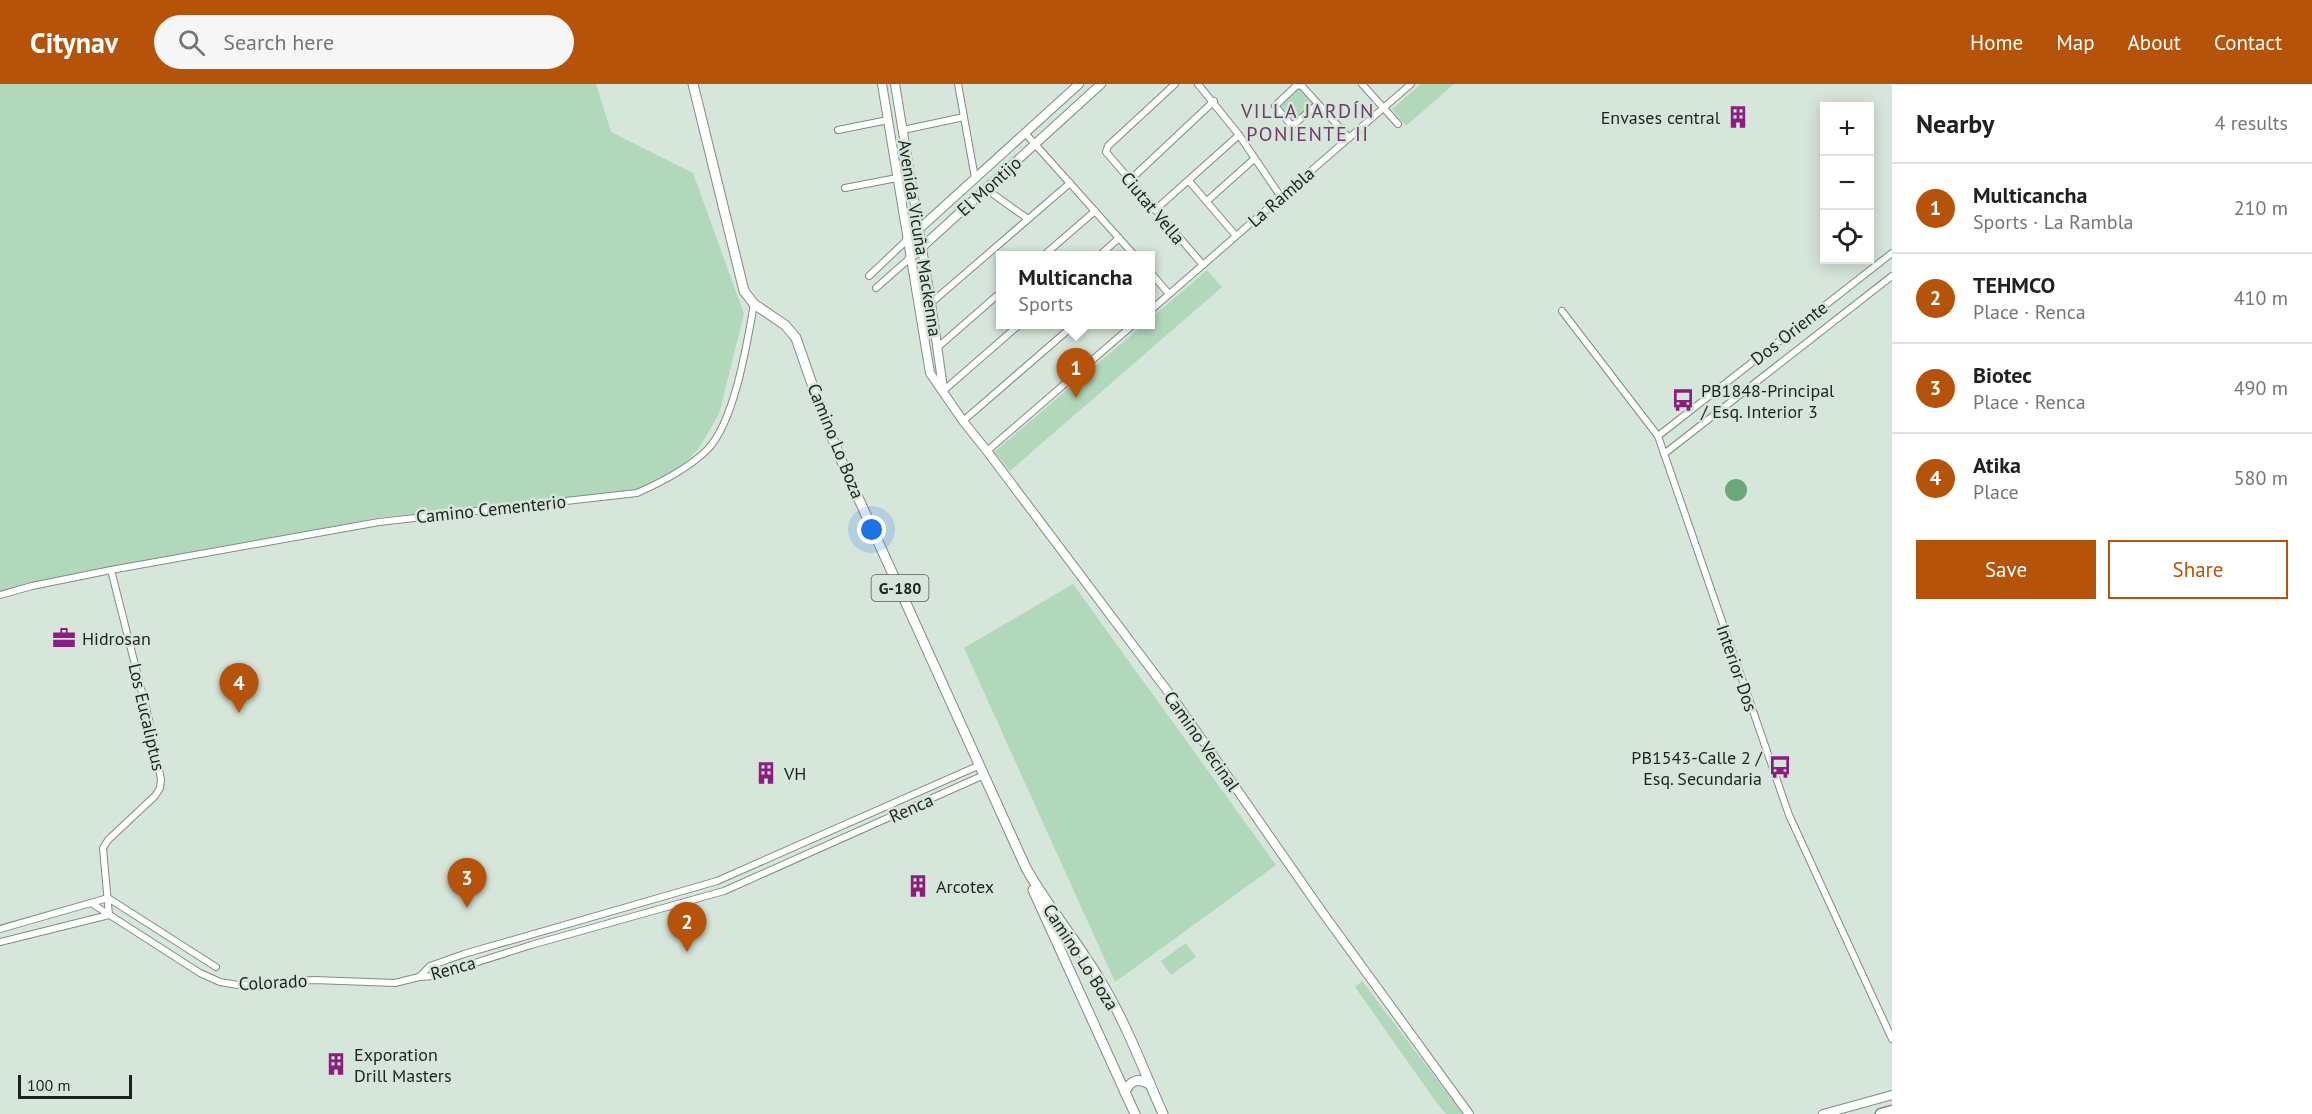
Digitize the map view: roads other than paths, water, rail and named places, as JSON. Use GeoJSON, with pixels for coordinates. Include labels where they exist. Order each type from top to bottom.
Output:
{"type":"FeatureCollection","features":[{"type":"Feature","properties":{"kind":"highway"},"geometry":{"type":"LineString","coordinates":[[1881,1114],[1892,1111]]}},
{"type":"Feature","properties":{"kind":"main road","name":"Camino Lo Boza"},"geometry":{"type":"LineString","coordinates":[[693,84],[742,285],[754,304],[785,325],[800,345],[832,437],[1026,868],[1039,904],[1135,1114]]}},
{"type":"Feature","properties":{"kind":"main road","name":"Camino Lo Boza"},"geometry":{"type":"LineString","coordinates":[[1026,868],[1050,908],[1108,993],[1163,1114]]}},
{"type":"Feature","properties":{"kind":"main road"},"geometry":{"type":"LineString","coordinates":[[1125,1093],[1134,1081],[1142,1080],[1149,1084]]}},
{"type":"Feature","properties":{"kind":"street","name":"Avenida Vicuña Mackenna"},"geometry":{"type":"LineString","coordinates":[[882,84],[930,373]]}},
{"type":"Feature","properties":{"kind":"street","name":"Avenida Vicuña Mackenna"},"geometry":{"type":"LineString","coordinates":[[896,84],[932,303],[943,392]]}},
{"type":"Feature","properties":{"kind":"street"},"geometry":{"type":"LineString","coordinates":[[958,84],[975,178]]}},
{"type":"Feature","properties":{"kind":"street","name":"El Montijo"},"geometry":{"type":"LineString","coordinates":[[869,276],[1079,84]]}},
{"type":"Feature","properties":{"kind":"street","name":"El Montijo"},"geometry":{"type":"LineString","coordinates":[[876,288],[1101,84]]}},
{"type":"Feature","properties":{"kind":"street","name":"Ciutat Vella"},"geometry":{"type":"LineString","coordinates":[[1175,84],[1106,150],[1107,154],[1203,265]]}},
{"type":"Feature","properties":{"kind":"street"},"geometry":{"type":"LineString","coordinates":[[1198,84],[1239,135],[1281,197]]}},
{"type":"Feature","properties":{"kind":"street"},"geometry":{"type":"LineString","coordinates":[[1318,104],[1294,125],[1289,125],[1275,106],[1299,84],[1318,104],[1349,138]]}},
{"type":"Feature","properties":{"kind":"street"},"geometry":{"type":"LineString","coordinates":[[1362,84],[1398,124]]}},
{"type":"Feature","properties":{"kind":"street","name":"La Rambla"},"geometry":{"type":"LineString","coordinates":[[1155,306],[1411,84]]}},
{"type":"Feature","properties":{"kind":"street"},"geometry":{"type":"LineString","coordinates":[[1130,180],[1214,102]]}},
{"type":"Feature","properties":{"kind":"street"},"geometry":{"type":"LineString","coordinates":[[903,129],[964,117]]}},
{"type":"Feature","properties":{"kind":"street"},"geometry":{"type":"LineString","coordinates":[[838,130],[888,120]]}},
{"type":"Feature","properties":{"kind":"street"},"geometry":{"type":"LineString","coordinates":[[1024,133],[1131,251]]}},
{"type":"Feature","properties":{"kind":"street"},"geometry":{"type":"LineString","coordinates":[[1155,210],[1239,135]]}},
{"type":"Feature","properties":{"kind":"street"},"geometry":{"type":"LineString","coordinates":[[1208,201],[1254,159]]}},
{"type":"Feature","properties":{"kind":"street"},"geometry":{"type":"LineString","coordinates":[[845,188],[897,178]]}},
{"type":"Feature","properties":{"kind":"street"},"geometry":{"type":"LineString","coordinates":[[1189,181],[1236,236]]}},
{"type":"Feature","properties":{"kind":"street"},"geometry":{"type":"LineString","coordinates":[[932,303],[1070,183]]}},
{"type":"Feature","properties":{"kind":"street"},"geometry":{"type":"LineString","coordinates":[[986,189],[1028,219]]}},
{"type":"Feature","properties":{"kind":"street"},"geometry":{"type":"LineString","coordinates":[[1048,251],[1095,211]]}},
{"type":"Feature","properties":{"kind":"street"},"geometry":{"type":"LineString","coordinates":[[1104,251],[1119,238]]}},
{"type":"Feature","properties":{"kind":"street","name":"Dos Oriente"},"geometry":{"type":"LineString","coordinates":[[1658,436],[1892,253]]}},
{"type":"Feature","properties":{"kind":"street","name":"Dos Oriente"},"geometry":{"type":"LineString","coordinates":[[1664,454],[1892,276]]}},
{"type":"Feature","properties":{"kind":"street"},"geometry":{"type":"LineString","coordinates":[[1155,278],[1169,294]]}},
{"type":"Feature","properties":{"kind":"street"},"geometry":{"type":"LineString","coordinates":[[938,347],[996,296]]}},
{"type":"Feature","properties":{"kind":"street","name":"Camino Cementerio"},"geometry":{"type":"LineString","coordinates":[[0,595],[111,570],[379,522],[637,493],[671,476],[699,457],[718,434],[726,418],[738,378],[754,304]]}},
{"type":"Feature","properties":{"kind":"street","name":"Interior Dos"},"geometry":{"type":"LineString","coordinates":[[1562,311],[1658,436],[1789,815],[1892,1039]]}},
{"type":"Feature","properties":{"kind":"street"},"geometry":{"type":"LineString","coordinates":[[943,392],[1014,329]]}},
{"type":"Feature","properties":{"kind":"street"},"geometry":{"type":"LineString","coordinates":[[963,421],[1069,329]]}},
{"type":"Feature","properties":{"kind":"street"},"geometry":{"type":"LineString","coordinates":[[987,451],[1128,329]]}},
{"type":"Feature","properties":{"kind":"street","name":"Camino Vecinal"},"geometry":{"type":"LineString","coordinates":[[930,373],[963,421],[1178,705],[1323,913],[1469,1114]]}},
{"type":"Feature","properties":{"kind":"street","name":"Los Eucaliptus"},"geometry":{"type":"LineString","coordinates":[[109,915],[103,848],[108,840],[154,796],[160,788],[162,779],[111,570]]}},
{"type":"Feature","properties":{"kind":"street","name":"Renca"},"geometry":{"type":"LineString","coordinates":[[419,977],[430,966],[464,954],[717,881],[980,765]]}},
{"type":"Feature","properties":{"kind":"street","name":"Renca"},"geometry":{"type":"LineString","coordinates":[[419,977],[434,976],[466,964],[712,895],[984,775]]}},
{"type":"Feature","properties":{"kind":"street"},"geometry":{"type":"LineString","coordinates":[[908,796],[913,806]]}},
{"type":"Feature","properties":{"kind":"street"},"geometry":{"type":"LineString","coordinates":[[785,852],[790,862]]}},
{"type":"Feature","properties":{"kind":"street"},"geometry":{"type":"LineString","coordinates":[[0,929],[108,898]]}},
{"type":"Feature","properties":{"kind":"street","name":"Colorado"},"geometry":{"type":"LineString","coordinates":[[108,898],[216,967]]}},
{"type":"Feature","properties":{"kind":"street","name":"Colorado"},"geometry":{"type":"LineString","coordinates":[[91,903],[200,973],[220,982],[238,985],[314,980],[395,983],[419,977]]}},
{"type":"Feature","properties":{"kind":"street"},"geometry":{"type":"LineString","coordinates":[[0,942],[109,915]]}},
{"type":"Feature","properties":{"kind":"street"},"geometry":{"type":"LineString","coordinates":[[20,924],[23,936]]}},
{"type":"Feature","properties":{"kind":"street"},"geometry":{"type":"LineString","coordinates":[[464,954],[466,964]]}},
{"type":"Feature","properties":{"kind":"street"},"geometry":{"type":"LineString","coordinates":[[1823,1114],[1892,1095]]}},
{"type":"Feature","properties":{"kind":"place","name":"Envases central"},"geometry":{"type":"Point","coordinates":[1738,117]}},
{"type":"Feature","properties":{"kind":"place","name":"Multicancha"},"geometry":{"type":"Point","coordinates":[1076,398]}},
{"type":"Feature","properties":{"kind":"place","name":"PB1848-Principal / Esq. Interior 3"},"geometry":{"type":"Point","coordinates":[1683,400]}},
{"type":"Feature","properties":{"kind":"place","name":"Hidrosan"},"geometry":{"type":"Point","coordinates":[64,638]}},
{"type":"Feature","properties":{"kind":"place","name":"Atika"},"geometry":{"type":"Point","coordinates":[239,713]}},
{"type":"Feature","properties":{"kind":"place","name":"PB1543-Calle 2 / Esq. Secundaria"},"geometry":{"type":"Point","coordinates":[1780,767]}},
{"type":"Feature","properties":{"kind":"place","name":"VH"},"geometry":{"type":"Point","coordinates":[766,773]}},
{"type":"Feature","properties":{"kind":"place","name":"Arcotex"},"geometry":{"type":"Point","coordinates":[918,886]}},
{"type":"Feature","properties":{"kind":"place","name":"Biotec"},"geometry":{"type":"Point","coordinates":[467,908]}},
{"type":"Feature","properties":{"kind":"place","name":"TEHMCO"},"geometry":{"type":"Point","coordinates":[687,952]}},
{"type":"Feature","properties":{"kind":"place","name":"Exporation Drill Masters"},"geometry":{"type":"Point","coordinates":[336,1064]}},
{"type":"Feature","properties":{"kind":"district","name":"VILLA JARDÍN PONIENTE II"},"geometry":{"type":"Point","coordinates":[1308,122]}}]}
